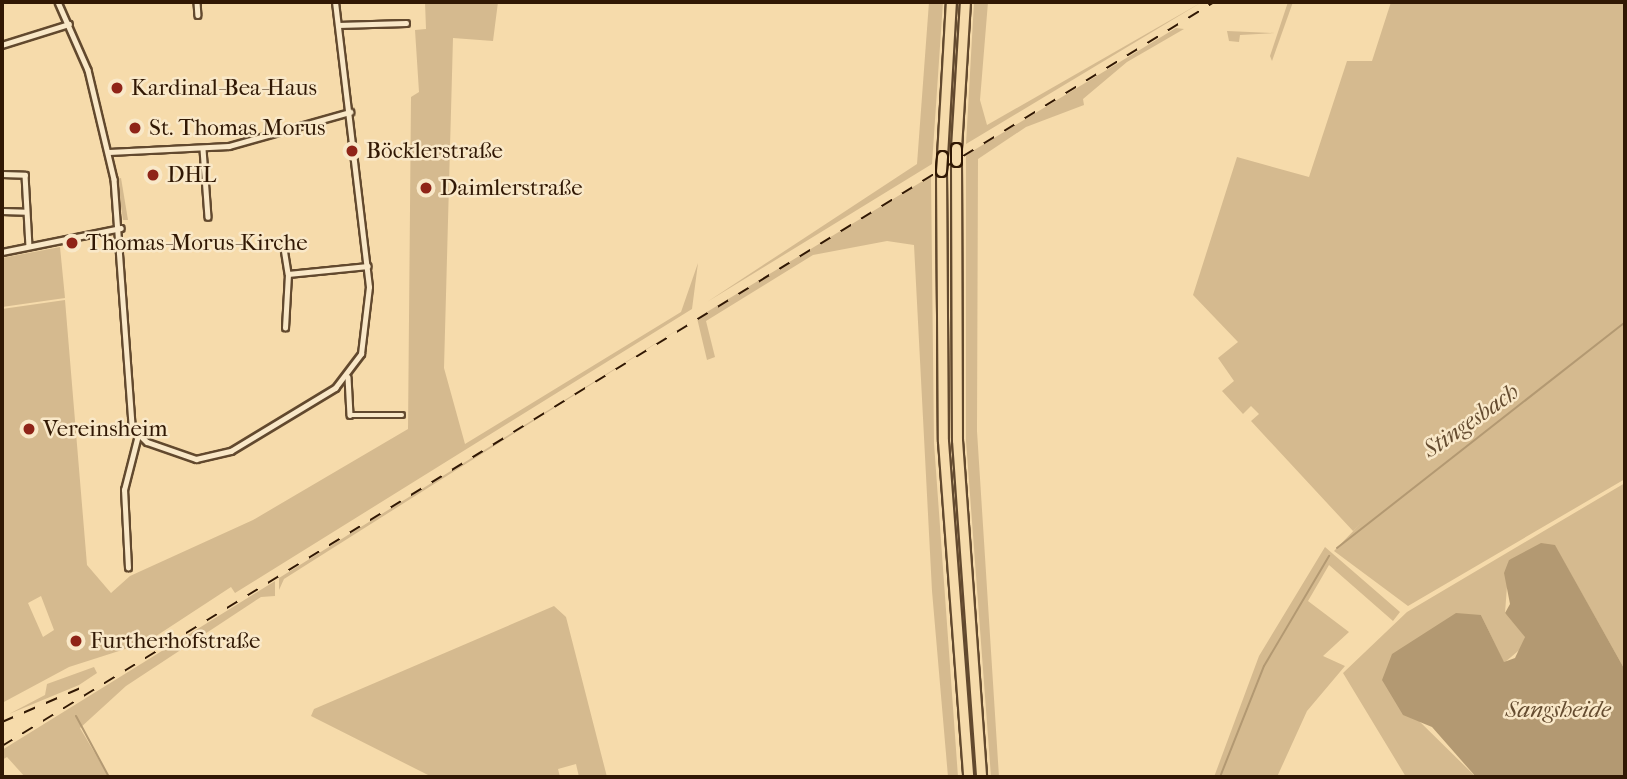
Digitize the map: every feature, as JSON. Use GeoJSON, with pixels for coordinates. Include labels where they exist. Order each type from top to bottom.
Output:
{"type":"FeatureCollection","features":[{"type":"Feature","properties":{"kind":"highway"},"geometry":{"type":"LineString","coordinates":[[951,2],[941,172],[944,454],[968,777]]}},
{"type":"Feature","properties":{"kind":"highway"},"geometry":{"type":"LineString","coordinates":[[965,2],[956,148],[957,440],[981,777]]}},
{"type":"Feature","properties":{"kind":"street"},"geometry":{"type":"LineString","coordinates":[[58,2],[69,24],[109,152],[121,228],[129,410],[138,435],[124,490],[128,568]]}},
{"type":"Feature","properties":{"kind":"street"},"geometry":{"type":"LineString","coordinates":[[197,2],[198,15]]}},
{"type":"Feature","properties":{"kind":"street"},"geometry":{"type":"LineString","coordinates":[[335,2],[351,112],[368,266],[365,337],[348,377],[350,415],[402,415]]}},
{"type":"Feature","properties":{"kind":"street"},"geometry":{"type":"LineString","coordinates":[[338,25],[407,23]]}},
{"type":"Feature","properties":{"kind":"street"},"geometry":{"type":"LineString","coordinates":[[2,45],[69,24]]}},
{"type":"Feature","properties":{"kind":"street"},"geometry":{"type":"LineString","coordinates":[[109,152],[203,149],[351,112]]}},
{"type":"Feature","properties":{"kind":"street"},"geometry":{"type":"LineString","coordinates":[[203,149],[208,217]]}},
{"type":"Feature","properties":{"kind":"street"},"geometry":{"type":"LineString","coordinates":[[2,174],[25,175],[29,246]]}},
{"type":"Feature","properties":{"kind":"street"},"geometry":{"type":"LineString","coordinates":[[2,211],[26,212]]}},
{"type":"Feature","properties":{"kind":"street"},"geometry":{"type":"LineString","coordinates":[[2,251],[121,228]]}},
{"type":"Feature","properties":{"kind":"street"},"geometry":{"type":"LineString","coordinates":[[284,248],[288,274],[285,328]]}},
{"type":"Feature","properties":{"kind":"street"},"geometry":{"type":"LineString","coordinates":[[288,274],[368,266]]}},
{"type":"Feature","properties":{"kind":"street"},"geometry":{"type":"LineString","coordinates":[[138,435],[178,456],[218,457],[348,377]]}},
{"type":"Feature","properties":{"kind":"shaded area"},"geometry":{"type":"Polygon","coordinates":[[[425,2],[498,2],[493,41],[453,38],[444,368],[465,444],[681,312],[698,263],[692,309],[235,593],[231,587],[147,642],[69,667],[2,703],[2,309],[65,300],[87,565],[111,593],[130,576],[253,520],[408,429],[411,97],[419,92],[415,30],[426,29],[425,2]],[[41,596],[28,603],[43,637],[54,630],[41,596]]]}},
{"type":"Feature","properties":{"kind":"shaded area"},"geometry":{"type":"Polygon","coordinates":[[[929,2],[943,2],[932,164],[707,302],[917,164],[929,2]]]}},
{"type":"Feature","properties":{"kind":"shaded area"},"geometry":{"type":"Polygon","coordinates":[[[974,2],[988,2],[980,100],[987,125],[1202,2],[966,144],[974,2]]]}},
{"type":"Feature","properties":{"kind":"shaded area"},"geometry":{"type":"Polygon","coordinates":[[[1288,2],[1293,2],[1272,61],[1270,56],[1288,2]]]}},
{"type":"Feature","properties":{"kind":"shaded area"},"geometry":{"type":"Polygon","coordinates":[[[1391,2],[1625,2],[1625,479],[1408,606],[1334,551],[1362,522],[1353,531],[1251,421],[1259,414],[1251,406],[1243,414],[1222,391],[1234,381],[1218,358],[1238,342],[1193,295],[1237,157],[1309,177],[1347,61],[1372,61],[1391,2]]]}},
{"type":"Feature","properties":{"kind":"shaded area"},"geometry":{"type":"Polygon","coordinates":[[[1176,28],[1184,29],[1127,62],[1083,99],[1084,105],[1026,127],[978,159],[977,431],[999,777],[991,777],[966,441],[966,155],[1176,28]]]}},
{"type":"Feature","properties":{"kind":"shaded area"},"geometry":{"type":"Polygon","coordinates":[[[1227,31],[1275,33],[1240,35],[1239,42],[1229,41],[1227,31]]]}},
{"type":"Feature","properties":{"kind":"shaded area"},"geometry":{"type":"Polygon","coordinates":[[[931,176],[934,443],[958,777],[948,777],[932,591],[914,245],[887,241],[813,255],[706,321],[715,357],[707,360],[697,318],[931,176]]]}},
{"type":"Feature","properties":{"kind":"shaded area"},"geometry":{"type":"Polygon","coordinates":[[[121,178],[128,220],[123,220],[117,179],[121,178]]]}},
{"type":"Feature","properties":{"kind":"shaded area"},"geometry":{"type":"Polygon","coordinates":[[[60,247],[65,298],[2,307],[2,258],[60,247]]]}},
{"type":"Feature","properties":{"kind":"shaded area"},"geometry":{"type":"Polygon","coordinates":[[[693,320],[284,579],[279,590],[279,578],[693,320]]]}},
{"type":"Feature","properties":{"kind":"shaded area"},"geometry":{"type":"Polygon","coordinates":[[[1625,483],[1625,670],[1555,546],[1509,560],[1505,613],[1525,636],[1524,646],[1504,663],[1481,615],[1415,717],[1476,777],[1406,777],[1343,673],[1407,612],[1625,483]]]}},
{"type":"Feature","properties":{"kind":"shaded area"},"geometry":{"type":"Polygon","coordinates":[[[1325,547],[1400,612],[1393,621],[1329,565],[1308,601],[1349,632],[1323,656],[1345,666],[1307,711],[1277,777],[1214,777],[1259,656],[1325,547]]]}},
{"type":"Feature","properties":{"kind":"shaded area"},"geometry":{"type":"Polygon","coordinates":[[[275,581],[275,596],[261,597],[126,686],[80,728],[109,777],[25,777],[7,757],[2,760],[2,750],[275,581]]]}},
{"type":"Feature","properties":{"kind":"shaded area"},"geometry":{"type":"Polygon","coordinates":[[[554,606],[566,617],[607,777],[579,777],[576,764],[558,769],[560,777],[432,777],[311,716],[314,709],[554,606]]]}},
{"type":"Feature","properties":{"kind":"shaded area"},"geometry":{"type":"Polygon","coordinates":[[[94,667],[97,673],[79,685],[9,714],[45,695],[47,684],[94,667]]]}},
{"type":"Feature","properties":{"kind":"water","name":"Sangsheide"},"geometry":{"type":"Polygon","coordinates":[[[1541,543],[1555,545],[1625,670],[1625,777],[1476,777],[1432,727],[1403,715],[1382,680],[1392,654],[1456,613],[1481,615],[1504,662],[1515,658],[1525,637],[1505,613],[1510,604],[1504,573],[1509,560],[1541,543]]]}},
{"type":"Feature","properties":{"kind":"waterway","name":"Stingesbach"},"geometry":{"type":"LineString","coordinates":[[1337,548],[1625,322]]}},
{"type":"Feature","properties":{"kind":"waterway","name":"Stingesbach"},"geometry":{"type":"LineString","coordinates":[[1220,777],[1264,666],[1329,556]]}},
{"type":"Feature","properties":{"kind":"waterway","name":"Stingesbach"},"geometry":{"type":"LineString","coordinates":[[76,716],[109,777]]}},
{"type":"Feature","properties":{"kind":"railway"},"geometry":{"type":"LineString","coordinates":[[2,746],[1214,2]]}},
{"type":"Feature","properties":{"kind":"railway"},"geometry":{"type":"LineString","coordinates":[[2,722],[85,686]]}},
{"type":"Feature","properties":{"kind":"place","name":"Kardinal-Bea-Haus"},"geometry":{"type":"Point","coordinates":[117,88]}},
{"type":"Feature","properties":{"kind":"place","name":"St. Thomas Morus"},"geometry":{"type":"Point","coordinates":[135,128]}},
{"type":"Feature","properties":{"kind":"place","name":"Böcklerstraße"},"geometry":{"type":"Point","coordinates":[352,151]}},
{"type":"Feature","properties":{"kind":"place","name":"DHL"},"geometry":{"type":"Point","coordinates":[153,175]}},
{"type":"Feature","properties":{"kind":"place","name":"Daimlerstraße"},"geometry":{"type":"Point","coordinates":[426,188]}},
{"type":"Feature","properties":{"kind":"place","name":"Thomas-Morus-Kirche"},"geometry":{"type":"Point","coordinates":[72,243]}},
{"type":"Feature","properties":{"kind":"place","name":"Vereinsheim"},"geometry":{"type":"Point","coordinates":[29,429]}},
{"type":"Feature","properties":{"kind":"place","name":"Furtherhofstraße"},"geometry":{"type":"Point","coordinates":[76,641]}}]}
